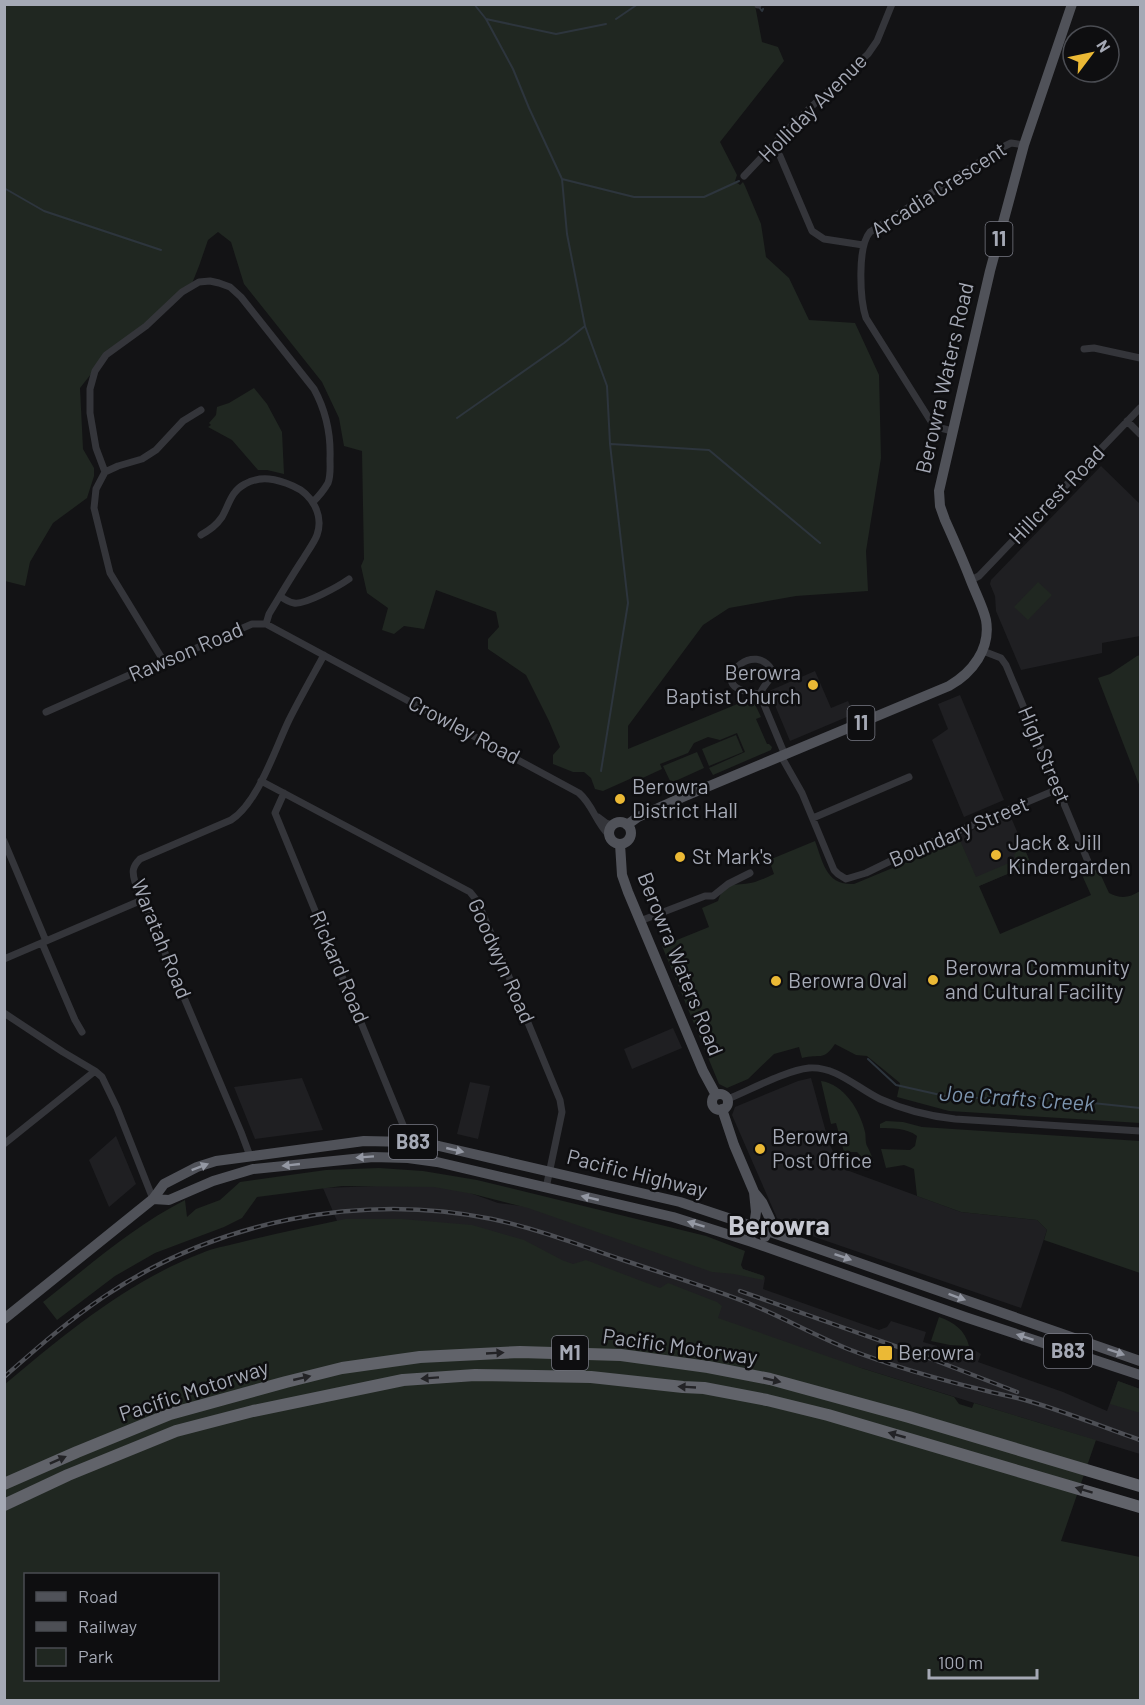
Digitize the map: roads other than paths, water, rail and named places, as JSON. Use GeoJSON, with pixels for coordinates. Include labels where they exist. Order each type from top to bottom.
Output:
{"type":"FeatureCollection","features":[{"type":"Feature","properties":{"kind":"highway","name":"Pacific Motorway"},"geometry":{"type":"LineString","coordinates":[[4,1484],[170,1414],[286,1382],[342,1368],[420,1357],[520,1352],[621,1355],[708,1367],[770,1379],[909,1417],[1140,1486]]}},
{"type":"Feature","properties":{"kind":"highway","name":"Pacific Motorway"},"geometry":{"type":"LineString","coordinates":[[4,1505],[68,1475],[176,1431],[253,1411],[393,1382],[476,1375],[591,1377],[704,1388],[766,1400],[839,1418],[1140,1507]]}},
{"type":"Feature","properties":{"kind":"main road","name":"Berowra Waters Road"},"geometry":{"type":"LineString","coordinates":[[627,825],[638,817],[949,686],[962,679],[982,651],[986,622],[982,605],[945,520],[939,491],[990,271],[1024,145],[1072,4]]}},
{"type":"Feature","properties":{"kind":"main road","name":"11"},"geometry":{"type":"LineString","coordinates":[[611,830],[620,822],[627,825]]}},
{"type":"Feature","properties":{"kind":"main road"},"geometry":{"type":"LineString","coordinates":[[611,830],[612,840],[620,844],[626,842],[630,837],[627,825]]}},
{"type":"Feature","properties":{"kind":"main road","name":"Berowra Waters Road"},"geometry":{"type":"LineString","coordinates":[[620,844],[622,875],[703,1071],[716,1095],[713,1104],[715,1108],[725,1104]]}},
{"type":"Feature","properties":{"kind":"main road"},"geometry":{"type":"LineString","coordinates":[[725,1104],[734,1145],[754,1192],[770,1219],[768,1231],[757,1243]]}},
{"type":"Feature","properties":{"kind":"main road","name":"Pacific Highway"},"geometry":{"type":"LineString","coordinates":[[4,1319],[153,1199],[164,1184],[197,1167],[216,1161],[364,1141],[411,1142],[439,1146],[680,1202],[1140,1361]]}},
{"type":"Feature","properties":{"kind":"main road","name":"Pacific Highway"},"geometry":{"type":"LineString","coordinates":[[153,1199],[169,1200],[213,1181],[247,1170],[373,1157],[437,1162],[673,1217],[757,1243],[965,1317],[1140,1375]]}},
{"type":"Feature","properties":{"kind":"main road"},"geometry":{"type":"LineString","coordinates":[[754,1192],[756,1212],[754,1227],[757,1243]]}},
{"type":"Feature","properties":{"kind":"street","name":"Holliday Avenue"},"geometry":{"type":"LineString","coordinates":[[744,176],[796,120],[868,54],[877,41],[892,4]]}},
{"type":"Feature","properties":{"kind":"street","name":"Arcadia Crescent"},"geometry":{"type":"LineString","coordinates":[[952,431],[932,423],[866,318],[861,302],[863,245],[870,232],[1003,147],[1011,143],[1024,145]]}},
{"type":"Feature","properties":{"kind":"street"},"geometry":{"type":"LineString","coordinates":[[773,146],[780,156],[812,231],[824,239],[863,245]]}},
{"type":"Feature","properties":{"kind":"street"},"geometry":{"type":"LineString","coordinates":[[105,472],[96,448],[90,412],[90,389],[95,371],[106,355],[146,326],[182,292],[199,282],[210,281],[230,287],[241,297],[314,389],[320,400],[331,442],[330,475],[322,492],[313,502]]}},
{"type":"Feature","properties":{"kind":"street"},"geometry":{"type":"LineString","coordinates":[[1083,349],[1094,348],[1140,358]]}},
{"type":"Feature","properties":{"kind":"street","name":"Hillcrest Road"},"geometry":{"type":"LineString","coordinates":[[971,580],[979,576],[1140,408]]}},
{"type":"Feature","properties":{"kind":"street"},"geometry":{"type":"LineString","coordinates":[[163,660],[110,573],[94,508],[96,489],[105,472],[149,455],[183,421],[201,410]]}},
{"type":"Feature","properties":{"kind":"street"},"geometry":{"type":"LineString","coordinates":[[1127,421],[1140,434]]}},
{"type":"Feature","properties":{"kind":"street"},"geometry":{"type":"LineString","coordinates":[[201,535],[218,522],[234,493],[242,485],[252,480],[264,478],[279,480],[305,493],[313,502],[318,512],[317,536],[269,614],[266,624]]}},
{"type":"Feature","properties":{"kind":"street"},"geometry":{"type":"LineString","coordinates":[[280,596],[289,602],[299,603],[334,589],[349,579]]}},
{"type":"Feature","properties":{"kind":"street","name":"Rawson Road"},"geometry":{"type":"LineString","coordinates":[[46,712],[163,660],[178,656],[252,624],[266,624],[324,655]]}},
{"type":"Feature","properties":{"kind":"street","name":"High Street"},"geometry":{"type":"LineString","coordinates":[[982,651],[1000,658],[1006,665],[1092,871]]}},
{"type":"Feature","properties":{"kind":"street","name":"Waratah Road"},"geometry":{"type":"LineString","coordinates":[[250,1156],[142,900],[133,876],[134,866],[145,856],[231,820],[243,810],[261,781],[292,714],[324,655]]}},
{"type":"Feature","properties":{"kind":"street","name":"Crowley Road"},"geometry":{"type":"LineString","coordinates":[[324,655],[579,793],[586,798],[602,829],[611,830]]}},
{"type":"Feature","properties":{"kind":"street"},"geometry":{"type":"LineString","coordinates":[[760,695],[736,688],[732,684],[731,677],[734,670],[744,662],[758,660],[770,665],[773,674],[763,686],[760,695],[783,755],[813,818],[909,777]]}},
{"type":"Feature","properties":{"kind":"street","name":"Goodwyn Road"},"geometry":{"type":"LineString","coordinates":[[261,781],[471,892],[478,902],[561,1100],[562,1112],[546,1188]]}},
{"type":"Feature","properties":{"kind":"street","name":"Boundary Street"},"geometry":{"type":"LineString","coordinates":[[813,818],[832,866],[846,879],[860,876],[909,852],[1058,789]]}},
{"type":"Feature","properties":{"kind":"street","name":"Rickard Road"},"geometry":{"type":"LineString","coordinates":[[284,793],[275,813],[411,1142]]}},
{"type":"Feature","properties":{"kind":"street","name":"Crowley Road"},"geometry":{"type":"LineString","coordinates":[[596,815],[611,830]]}},
{"type":"Feature","properties":{"kind":"street"},"geometry":{"type":"LineString","coordinates":[[4,841],[75,1020],[82,1032]]}},
{"type":"Feature","properties":{"kind":"street"},"geometry":{"type":"LineString","coordinates":[[640,921],[705,896],[713,896],[728,884],[750,873]]}},
{"type":"Feature","properties":{"kind":"street"},"geometry":{"type":"LineString","coordinates":[[4,959],[142,900]]}},
{"type":"Feature","properties":{"kind":"street"},"geometry":{"type":"LineString","coordinates":[[4,1013],[102,1077],[109,1089],[153,1199]]}},
{"type":"Feature","properties":{"kind":"street"},"geometry":{"type":"LineString","coordinates":[[725,1104],[795,1071],[813,1068],[830,1071],[878,1098],[903,1109],[929,1116],[1140,1131]]}},
{"type":"Feature","properties":{"kind":"street"},"geometry":{"type":"LineString","coordinates":[[4,1144],[95,1071]]}},
{"type":"Feature","properties":{"kind":"waterway"},"geometry":{"type":"LineString","coordinates":[[474,4],[486,19],[513,69],[562,179],[567,234],[585,326],[607,386],[610,444],[628,603],[601,771]]}},
{"type":"Feature","properties":{"kind":"waterway"},"geometry":{"type":"LineString","coordinates":[[616,19],[638,4]]}},
{"type":"Feature","properties":{"kind":"waterway"},"geometry":{"type":"LineString","coordinates":[[758,6],[762,11],[763,9]]}},
{"type":"Feature","properties":{"kind":"waterway"},"geometry":{"type":"LineString","coordinates":[[486,19],[556,34],[606,24]]}},
{"type":"Feature","properties":{"kind":"waterway"},"geometry":{"type":"LineString","coordinates":[[562,179],[634,197],[704,197],[739,181]]}},
{"type":"Feature","properties":{"kind":"waterway"},"geometry":{"type":"LineString","coordinates":[[4,188],[44,211],[161,250]]}},
{"type":"Feature","properties":{"kind":"waterway"},"geometry":{"type":"LineString","coordinates":[[457,418],[585,326]]}},
{"type":"Feature","properties":{"kind":"waterway"},"geometry":{"type":"LineString","coordinates":[[611,444],[709,450],[820,543]]}},
{"type":"Feature","properties":{"kind":"waterway","name":"Joe Crafts Creek"},"geometry":{"type":"LineString","coordinates":[[868,1059],[896,1085],[954,1098],[1045,1098],[1140,1108]]}},
{"type":"Feature","properties":{"kind":"railway"},"geometry":{"type":"LineString","coordinates":[[4,1377],[41,1345],[105,1296],[148,1270],[194,1249],[241,1232],[291,1219],[341,1212],[391,1209],[442,1211],[492,1219],[560,1238],[733,1297],[835,1344],[881,1361],[1040,1404],[1140,1440]]}},
{"type":"Feature","properties":{"kind":"railway"},"geometry":{"type":"LineString","coordinates":[[740,1291],[1017,1392]]}},
{"type":"Feature","properties":{"kind":"place","name":"Berowra Baptist Church"},"geometry":{"type":"Point","coordinates":[813,685]}},
{"type":"Feature","properties":{"kind":"place","name":"Berowra District Hall"},"geometry":{"type":"Point","coordinates":[620,799]}},
{"type":"Feature","properties":{"kind":"place","name":"Jack & Jill Kindergarden"},"geometry":{"type":"Point","coordinates":[996,855]}},
{"type":"Feature","properties":{"kind":"place","name":"St Mark's"},"geometry":{"type":"Point","coordinates":[680,857]}},
{"type":"Feature","properties":{"kind":"place","name":"Berowra Community and Cultural Facility"},"geometry":{"type":"Point","coordinates":[933,980]}},
{"type":"Feature","properties":{"kind":"place","name":"Berowra Oval"},"geometry":{"type":"Point","coordinates":[776,981]}},
{"type":"Feature","properties":{"kind":"place","name":"Berowra Post Office"},"geometry":{"type":"Point","coordinates":[760,1149]}},
{"type":"Feature","properties":{"kind":"place","name":"Berowra"},"geometry":{"type":"Point","coordinates":[885,1353]}},
{"type":"Feature","properties":{"kind":"district","name":"Berowra"},"geometry":{"type":"Point","coordinates":[779,1226]}}]}
